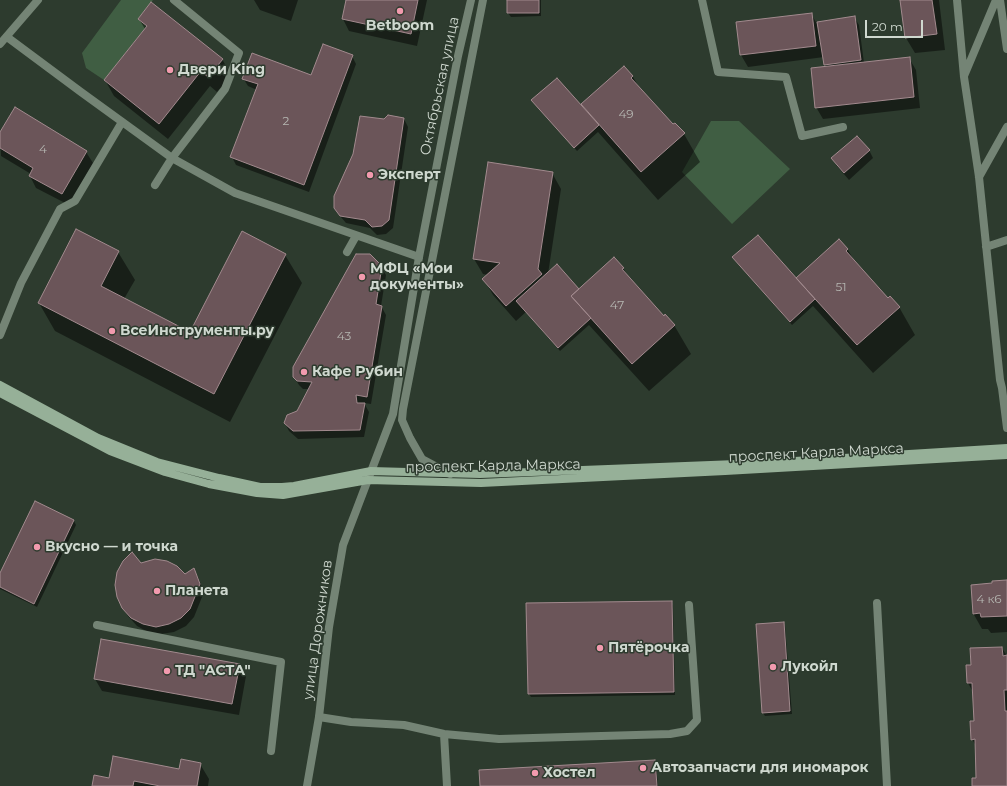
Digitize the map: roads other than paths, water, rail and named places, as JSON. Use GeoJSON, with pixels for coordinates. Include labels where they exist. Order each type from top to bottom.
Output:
{"type":"FeatureCollection","features":[{"type":"Feature","properties":{"kind":"main road"},"geometry":{"type":"LineString","coordinates":[[0,385],[98,438],[157,462],[260,487],[282,487],[371,471],[480,474],[762,463],[1007,448]]}},
{"type":"Feature","properties":{"kind":"main road","name":"проспект Карла Маркса"},"geometry":{"type":"LineString","coordinates":[[0,394],[110,451],[164,472],[209,484],[257,493],[284,495],[368,480],[489,482],[741,471],[1007,456]]}},
{"type":"Feature","properties":{"kind":"street"},"geometry":{"type":"LineString","coordinates":[[0,44],[38,0]]}},
{"type":"Feature","properties":{"kind":"street"},"geometry":{"type":"LineString","coordinates":[[155,185],[172,158],[225,89],[239,54],[174,0]]}},
{"type":"Feature","properties":{"kind":"street","name":"Октябрьская улица"},"geometry":{"type":"LineString","coordinates":[[368,480],[393,414],[419,257],[458,56],[471,0]]}},
{"type":"Feature","properties":{"kind":"street"},"geometry":{"type":"LineString","coordinates":[[450,474],[422,459],[402,420],[483,0]]}},
{"type":"Feature","properties":{"kind":"street"},"geometry":{"type":"LineString","coordinates":[[702,0],[718,72],[786,77],[802,136],[843,128]]}},
{"type":"Feature","properties":{"kind":"street"},"geometry":{"type":"LineString","coordinates":[[957,0],[964,77],[979,177],[1000,380],[1007,428]]}},
{"type":"Feature","properties":{"kind":"street"},"geometry":{"type":"LineString","coordinates":[[964,77],[996,0]]}},
{"type":"Feature","properties":{"kind":"street"},"geometry":{"type":"LineString","coordinates":[[1000,0],[1007,49]]}},
{"type":"Feature","properties":{"kind":"street"},"geometry":{"type":"LineString","coordinates":[[7,37],[172,158],[235,193],[419,257]]}},
{"type":"Feature","properties":{"kind":"street"},"geometry":{"type":"LineString","coordinates":[[0,335],[21,283],[60,209],[75,201],[122,122]]}},
{"type":"Feature","properties":{"kind":"street"},"geometry":{"type":"LineString","coordinates":[[979,177],[1007,127]]}},
{"type":"Feature","properties":{"kind":"street"},"geometry":{"type":"LineString","coordinates":[[347,252],[356,236]]}},
{"type":"Feature","properties":{"kind":"street"},"geometry":{"type":"LineString","coordinates":[[986,247],[1007,240]]}},
{"type":"Feature","properties":{"kind":"street","name":"улица Дорожников"},"geometry":{"type":"LineString","coordinates":[[307,786],[319,718],[329,627],[343,545],[368,480]]}},
{"type":"Feature","properties":{"kind":"street"},"geometry":{"type":"LineString","coordinates":[[878,604],[887,786]]}},
{"type":"Feature","properties":{"kind":"street"},"geometry":{"type":"LineString","coordinates":[[319,718],[351,722],[404,725],[444,734],[499,739],[670,734],[687,731],[696,720],[689,605]]}},
{"type":"Feature","properties":{"kind":"street"},"geometry":{"type":"LineString","coordinates":[[97,625],[281,662],[271,751]]}},
{"type":"Feature","properties":{"kind":"street"},"geometry":{"type":"LineString","coordinates":[[444,734],[447,786]]}},
{"type":"Feature","properties":{"kind":"place","name":"Betboom"},"geometry":{"type":"Point","coordinates":[400,11]}},
{"type":"Feature","properties":{"kind":"place","name":"Двери King"},"geometry":{"type":"Point","coordinates":[170,70]}},
{"type":"Feature","properties":{"kind":"place","name":"Эксперт"},"geometry":{"type":"Point","coordinates":[370,175]}},
{"type":"Feature","properties":{"kind":"place","name":"МФЦ «Мои документы»"},"geometry":{"type":"Point","coordinates":[362,277]}},
{"type":"Feature","properties":{"kind":"place","name":"ВсеИнструменты.ру"},"geometry":{"type":"Point","coordinates":[112,331]}},
{"type":"Feature","properties":{"kind":"place","name":"Кафе Рубин"},"geometry":{"type":"Point","coordinates":[304,372]}},
{"type":"Feature","properties":{"kind":"place","name":"Вкусно — и точка"},"geometry":{"type":"Point","coordinates":[37,547]}},
{"type":"Feature","properties":{"kind":"place","name":"Планета"},"geometry":{"type":"Point","coordinates":[157,591]}},
{"type":"Feature","properties":{"kind":"place","name":"Пятёрочка"},"geometry":{"type":"Point","coordinates":[600,648]}},
{"type":"Feature","properties":{"kind":"place","name":"Лукойл"},"geometry":{"type":"Point","coordinates":[773,667]}},
{"type":"Feature","properties":{"kind":"place","name":"ТД \"АСТА\""},"geometry":{"type":"Point","coordinates":[167,671]}},
{"type":"Feature","properties":{"kind":"place","name":"Автозапчасти для иномарок"},"geometry":{"type":"Point","coordinates":[643,768]}},
{"type":"Feature","properties":{"kind":"place","name":"Хостел"},"geometry":{"type":"Point","coordinates":[535,773]}}]}
